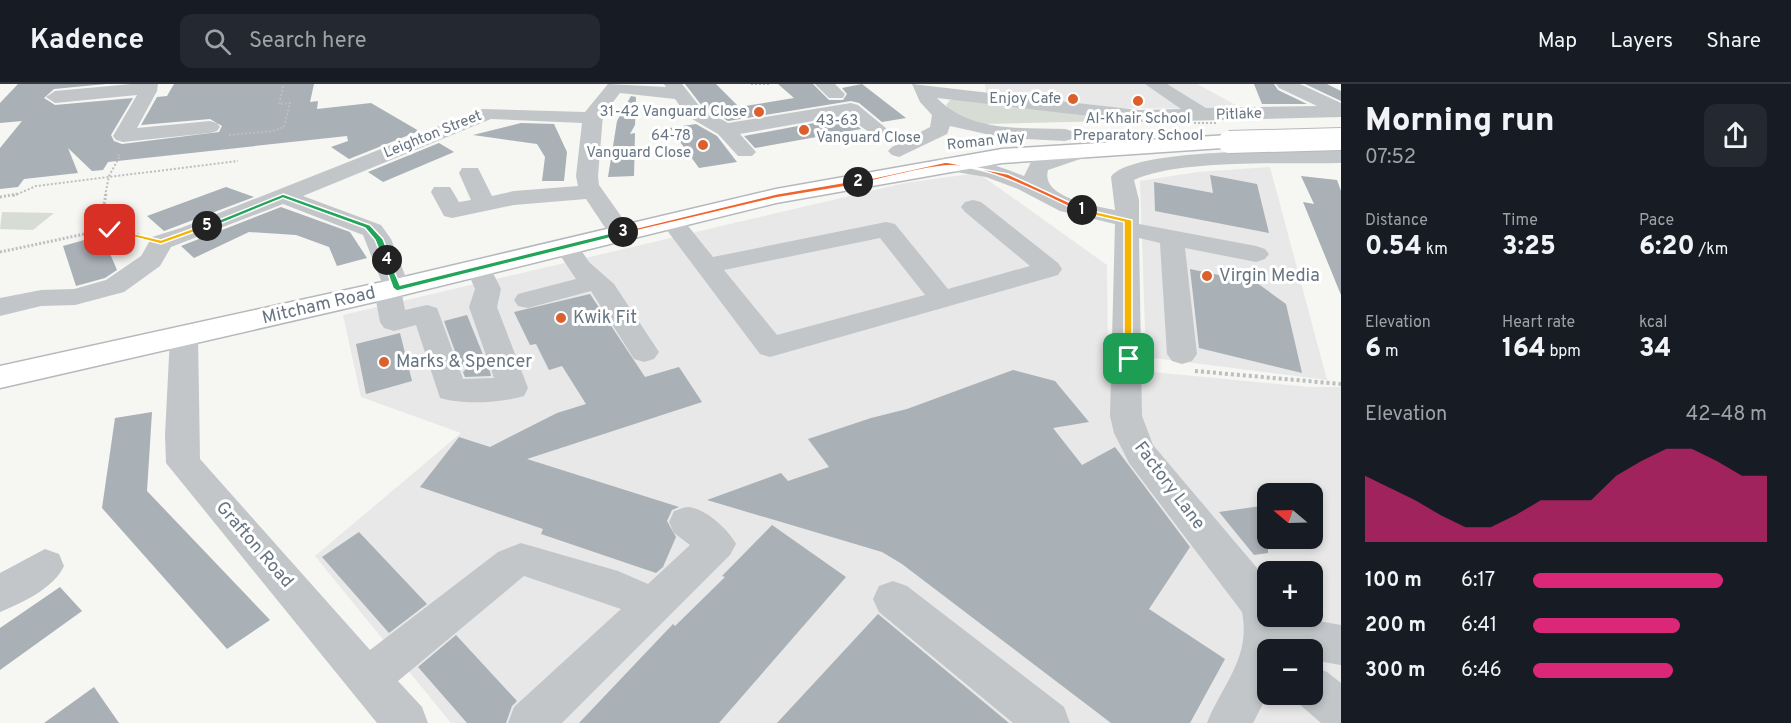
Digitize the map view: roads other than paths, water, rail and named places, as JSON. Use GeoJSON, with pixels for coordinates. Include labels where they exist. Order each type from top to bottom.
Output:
{"type":"FeatureCollection","features":[{"type":"Feature","properties":{"kind":"main road","name":"Roman Way"},"geometry":{"type":"LineString","coordinates":[[776,196],[825,173],[899,151],[1205,123],[1341,126]]}},
{"type":"Feature","properties":{"kind":"main road","name":"Roman Way"},"geometry":{"type":"LineString","coordinates":[[776,196],[946,164],[1002,156],[1229,142],[1338,154]]}},
{"type":"Feature","properties":{"kind":"main road","name":"Mitcham Road"},"geometry":{"type":"LineString","coordinates":[[0,377],[392,289],[776,196]]}},
{"type":"Feature","properties":{"kind":"street"},"geometry":{"type":"LineString","coordinates":[[1154,84],[1205,123]]}},
{"type":"Feature","properties":{"kind":"street"},"geometry":{"type":"LineString","coordinates":[[1285,84],[1341,111]]}},
{"type":"Feature","properties":{"kind":"street"},"geometry":{"type":"LineString","coordinates":[[55,97],[148,86],[148,92],[118,144],[210,127]]}},
{"type":"Feature","properties":{"kind":"street"},"geometry":{"type":"LineString","coordinates":[[621,233],[592,192],[587,176],[591,118],[615,86],[676,89],[694,112],[725,130],[745,152]]}},
{"type":"Feature","properties":{"kind":"street"},"geometry":{"type":"LineString","coordinates":[[922,87],[941,116],[969,126],[1065,135]]}},
{"type":"Feature","properties":{"kind":"street","name":"Pitlake"},"geometry":{"type":"LineString","coordinates":[[922,87],[998,95],[1115,114],[1205,123],[1237,115],[1341,111]]}},
{"type":"Feature","properties":{"kind":"street"},"geometry":{"type":"LineString","coordinates":[[1214,96],[1237,115]]}},
{"type":"Feature","properties":{"kind":"street"},"geometry":{"type":"LineString","coordinates":[[725,130],[851,109],[877,129]]}},
{"type":"Feature","properties":{"kind":"street","name":"Leighton Street"},"geometry":{"type":"LineString","coordinates":[[0,307],[41,298],[75,297],[115,286],[151,261],[161,242],[283,196],[489,113],[591,118]]}},
{"type":"Feature","properties":{"kind":"street"},"geometry":{"type":"LineString","coordinates":[[899,151],[940,130],[941,116]]}},
{"type":"Feature","properties":{"kind":"street"},"geometry":{"type":"LineString","coordinates":[[1044,192],[1035,177],[1040,165],[1085,151]]}},
{"type":"Feature","properties":{"kind":"street","name":"Factory Lane"},"geometry":{"type":"LineString","coordinates":[[1267,639],[1267,619],[1254,594],[1141,454],[1130,433],[1126,416],[1128,225],[1127,200],[1122,177],[1134,170],[1338,154]]}},
{"type":"Feature","properties":{"kind":"street"},"geometry":{"type":"LineString","coordinates":[[946,164],[991,171],[1044,192],[1068,206],[1128,225],[1172,237],[1256,254]]}},
{"type":"Feature","properties":{"kind":"street"},"geometry":{"type":"LineString","coordinates":[[470,173],[485,204]]}},
{"type":"Feature","properties":{"kind":"street"},"geometry":{"type":"LineString","coordinates":[[442,192],[452,211],[514,198],[592,192]]}},
{"type":"Feature","properties":{"kind":"street"},"geometry":{"type":"LineString","coordinates":[[283,196],[372,230],[379,239],[392,289],[394,322],[427,314],[451,390],[513,388],[483,307],[488,289],[479,268]]}},
{"type":"Feature","properties":{"kind":"street"},"geometry":{"type":"LineString","coordinates":[[672,221],[770,347],[1049,269],[973,207]]}},
{"type":"Feature","properties":{"kind":"street"},"geometry":{"type":"LineString","coordinates":[[707,266],[886,229],[942,299]]}},
{"type":"Feature","properties":{"kind":"street"},"geometry":{"type":"LineString","coordinates":[[1172,237],[1184,362]]}},
{"type":"Feature","properties":{"kind":"street"},"geometry":{"type":"LineString","coordinates":[[566,246],[579,267],[605,290],[644,352]]}},
{"type":"Feature","properties":{"kind":"street"},"geometry":{"type":"LineString","coordinates":[[528,300],[594,282]]}},
{"type":"Feature","properties":{"kind":"street","name":"Grafton Road"},"geometry":{"type":"LineString","coordinates":[[184,337],[181,435],[183,463],[406,723]]}},
{"type":"Feature","properties":{"kind":"street"},"geometry":{"type":"LineString","coordinates":[[530,723],[717,544],[687,522]]}},
{"type":"Feature","properties":{"kind":"street"},"geometry":{"type":"LineString","coordinates":[[368,678],[511,564],[521,560],[618,589],[652,604]]}},
{"type":"Feature","properties":{"kind":"street"},"geometry":{"type":"LineString","coordinates":[[0,594],[45,566]]}},
{"type":"Feature","properties":{"kind":"street"},"geometry":{"type":"LineString","coordinates":[[893,599],[1048,723]]}},
{"type":"Feature","properties":{"kind":"street"},"geometry":{"type":"LineString","coordinates":[[1323,645],[1341,645]]}},
{"type":"Feature","properties":{"kind":"street"},"geometry":{"type":"LineString","coordinates":[[1229,723],[1257,666]]}},
{"type":"Feature","properties":{"kind":"street"},"geometry":{"type":"LineString","coordinates":[[1323,696],[1341,711]]}},
{"type":"Feature","properties":{"kind":"place","name":"Enjoy Cafe"},"geometry":{"type":"Point","coordinates":[1073,99]}},
{"type":"Feature","properties":{"kind":"place","name":"Al-Khair School Preparatory School"},"geometry":{"type":"Point","coordinates":[1138,101]}},
{"type":"Feature","properties":{"kind":"place","name":"31-42 Vanguard Close"},"geometry":{"type":"Point","coordinates":[759,112]}},
{"type":"Feature","properties":{"kind":"place","name":"43-63 Vanguard Close"},"geometry":{"type":"Point","coordinates":[804,130]}},
{"type":"Feature","properties":{"kind":"place","name":"64-78 Vanguard Close"},"geometry":{"type":"Point","coordinates":[703,145]}},
{"type":"Feature","properties":{"kind":"place","name":"Virgin Media"},"geometry":{"type":"Point","coordinates":[1207,276]}},
{"type":"Feature","properties":{"kind":"place","name":"Kwik Fit"},"geometry":{"type":"Point","coordinates":[561,318]}},
{"type":"Feature","properties":{"kind":"place","name":"Marks & Spencer"},"geometry":{"type":"Point","coordinates":[384,362]}}]}
